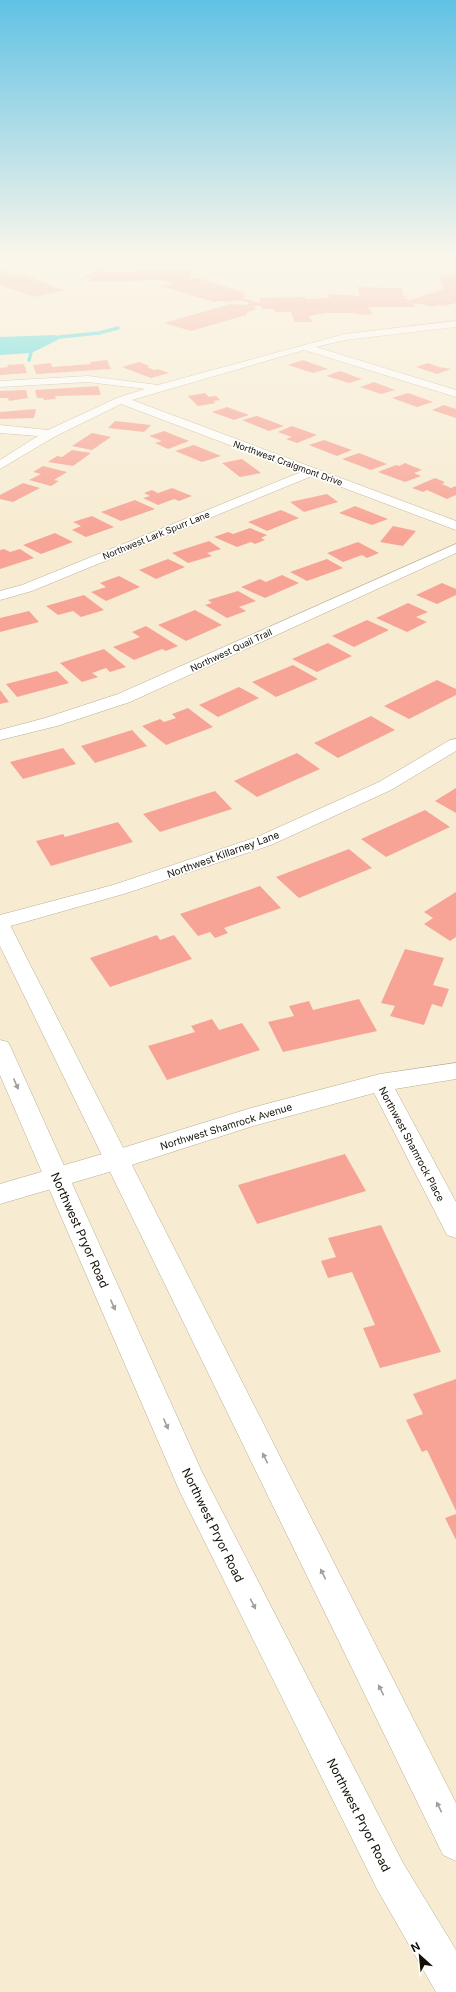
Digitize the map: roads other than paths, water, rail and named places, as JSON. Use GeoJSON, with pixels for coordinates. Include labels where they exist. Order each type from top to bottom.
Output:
{"type":"FeatureCollection","features":[{"type":"Feature","properties":{"kind":"street"},"geometry":{"type":"LineString","coordinates":[[0,465],[50,434],[121,400],[158,388],[301,348]]}},
{"type":"Feature","properties":{"kind":"street"},"geometry":{"type":"LineString","coordinates":[[307,348],[456,394]]}},
{"type":"Feature","properties":{"kind":"street"},"geometry":{"type":"LineString","coordinates":[[0,384],[88,379],[122,382],[158,388]]}},
{"type":"Feature","properties":{"kind":"street","name":"Northwest Craigmont Drive"},"geometry":{"type":"LineString","coordinates":[[121,400],[456,526]]}},
{"type":"Feature","properties":{"kind":"street"},"geometry":{"type":"LineString","coordinates":[[0,429],[50,434]]}},
{"type":"Feature","properties":{"kind":"street","name":"Northwest Lark Spurr Lane"},"geometry":{"type":"LineString","coordinates":[[0,596],[27,588],[312,472]]}},
{"type":"Feature","properties":{"kind":"street","name":"Northwest Quail Trail"},"geometry":{"type":"LineString","coordinates":[[0,735],[51,722],[124,698],[456,548]]}},
{"type":"Feature","properties":{"kind":"street","name":"Northwest Killarney Lane"},"geometry":{"type":"LineString","coordinates":[[0,924],[135,884],[264,841],[385,786],[456,744]]}},
{"type":"Feature","properties":{"kind":"street"},"geometry":{"type":"LineString","coordinates":[[0,924],[456,1842]]}},
{"type":"Feature","properties":{"kind":"street","name":"Northwest Pryor Road"},"geometry":{"type":"LineString","coordinates":[[0,1048],[191,1482],[390,1876],[456,1988]]}},
{"type":"Feature","properties":{"kind":"street","name":"Northwest Shamrock Avenue"},"geometry":{"type":"LineString","coordinates":[[0,1194],[116,1160],[251,1117],[380,1083],[456,1071]]}},
{"type":"Feature","properties":{"kind":"street","name":"Northwest Shamrock Place"},"geometry":{"type":"LineString","coordinates":[[380,1083],[456,1227]]}},
{"type":"Feature","properties":{"kind":"water"},"geometry":{"type":"Polygon","coordinates":[[[0,348],[41,348],[31,353],[0,355],[0,348]]]}},
{"type":"Feature","properties":{"kind":"waterway"},"geometry":{"type":"LineString","coordinates":[[29,360],[31,353]]}}]}
